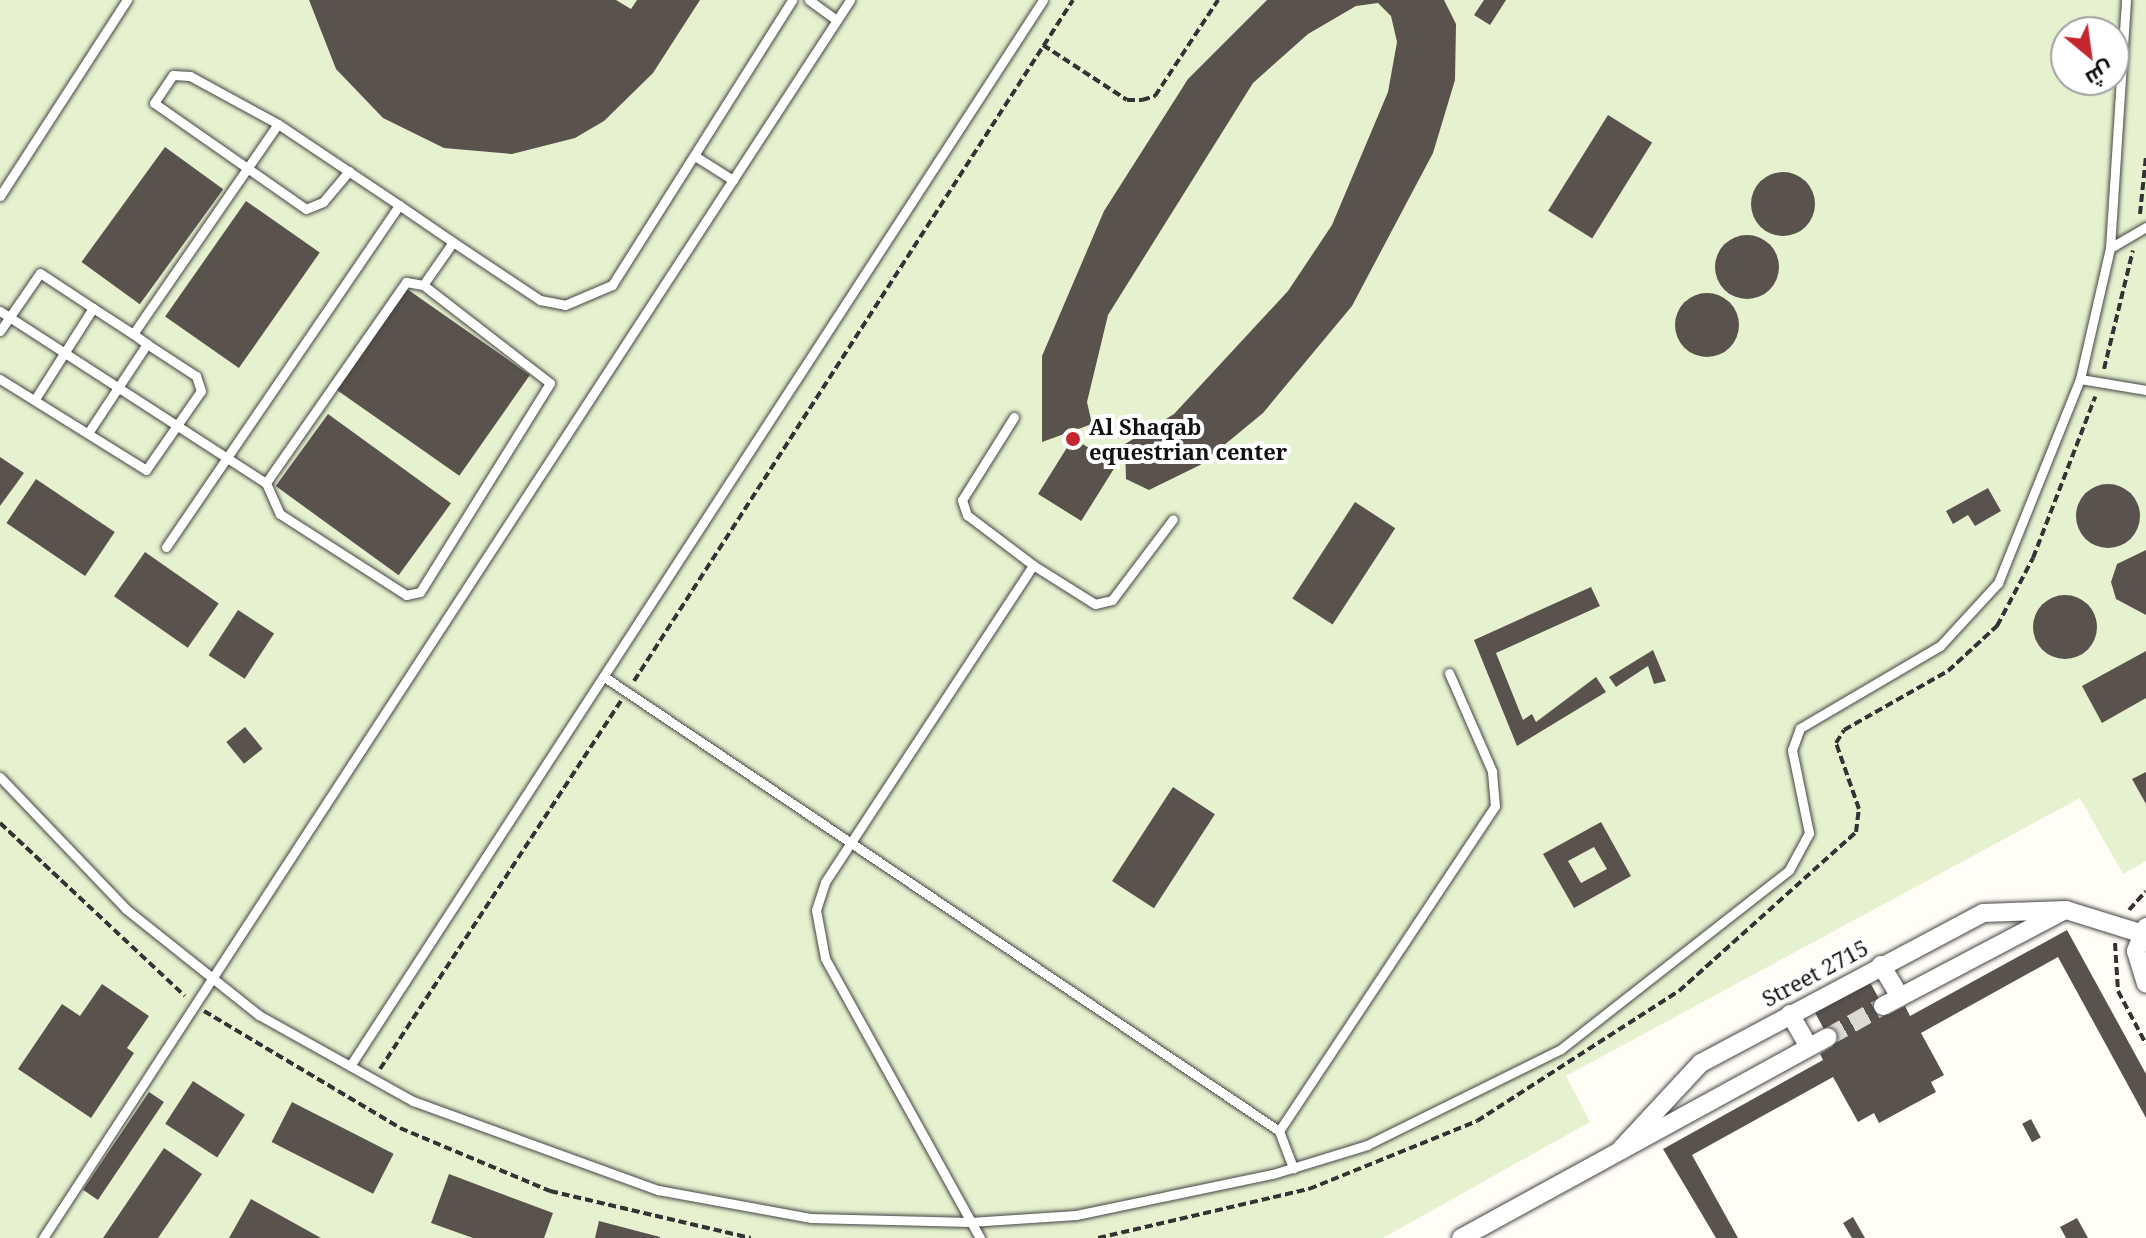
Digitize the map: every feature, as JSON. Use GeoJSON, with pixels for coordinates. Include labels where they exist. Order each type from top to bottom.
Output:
{"type":"FeatureCollection","features":[{"type":"Feature","properties":{"kind":"street","name":"Street 2715"},"geometry":{"type":"LineString","coordinates":[[1621,1149],[1701,1063],[1983,913],[2066,910],[2143,930]]}},
{"type":"Feature","properties":{"kind":"street"},"geometry":{"type":"LineString","coordinates":[[1881,965],[1891,1002],[2066,910]]}},
{"type":"Feature","properties":{"kind":"street"},"geometry":{"type":"LineString","coordinates":[[2143,930],[2136,951],[2146,984]]}},
{"type":"Feature","properties":{"kind":"street"},"geometry":{"type":"LineString","coordinates":[[1790,1014],[1809,1047]]}},
{"type":"Feature","properties":{"kind":"street","name":"Street 2715"},"geometry":{"type":"LineString","coordinates":[[1463,1238],[1828,1037]]}},
{"type":"Feature","properties":{"kind":"lane"},"geometry":{"type":"LineString","coordinates":[[0,196],[127,0]]}},
{"type":"Feature","properties":{"kind":"lane"},"geometry":{"type":"LineString","coordinates":[[349,171],[323,202],[306,209],[154,110],[173,75],[190,76],[278,124],[349,171],[540,300],[590,299],[632,260],[792,0]]}},
{"type":"Feature","properties":{"kind":"lane"},"geometry":{"type":"LineString","coordinates":[[809,0],[837,20]]}},
{"type":"Feature","properties":{"kind":"lane"},"geometry":{"type":"LineString","coordinates":[[43,1238],[850,0]]}},
{"type":"Feature","properties":{"kind":"lane"},"geometry":{"type":"LineString","coordinates":[[350,1066],[606,678],[1043,0]]}},
{"type":"Feature","properties":{"kind":"lane"},"geometry":{"type":"LineString","coordinates":[[0,777],[126,909],[211,982],[373,1079],[524,1146],[658,1190],[811,1218],[970,1222],[1076,1215],[1293,1168],[1367,1145],[1561,1049],[1789,870],[1809,833],[1792,750],[1800,728],[1969,622],[1998,583],[2080,379],[2110,248],[2126,0]]}},
{"type":"Feature","properties":{"kind":"lane"},"geometry":{"type":"LineString","coordinates":[[133,334],[278,124]]}},
{"type":"Feature","properties":{"kind":"lane"},"geometry":{"type":"LineString","coordinates":[[695,156],[733,180]]}},
{"type":"Feature","properties":{"kind":"lane"},"geometry":{"type":"LineString","coordinates":[[166,547],[399,205]]}},
{"type":"Feature","properties":{"kind":"lane"},"geometry":{"type":"LineString","coordinates":[[2110,248],[2141,230]]}},
{"type":"Feature","properties":{"kind":"lane"},"geometry":{"type":"LineString","coordinates":[[423,285],[453,242]]}},
{"type":"Feature","properties":{"kind":"lane"},"geometry":{"type":"LineString","coordinates":[[0,331],[40,273],[133,334],[200,383],[179,425],[146,470],[0,379]]}},
{"type":"Feature","properties":{"kind":"lane"},"geometry":{"type":"LineString","coordinates":[[0,311],[266,483],[280,514],[406,595],[420,592],[550,389],[547,378],[423,285],[398,285],[266,483]]}},
{"type":"Feature","properties":{"kind":"lane"},"geometry":{"type":"LineString","coordinates":[[35,399],[93,308]]}},
{"type":"Feature","properties":{"kind":"lane"},"geometry":{"type":"LineString","coordinates":[[88,433],[147,344]]}},
{"type":"Feature","properties":{"kind":"lane"},"geometry":{"type":"LineString","coordinates":[[2080,379],[2146,390]]}},
{"type":"Feature","properties":{"kind":"lane"},"geometry":{"type":"LineString","coordinates":[[1014,417],[962,500],[967,515],[1033,565],[1095,604],[1112,600],[1173,519]]}},
{"type":"Feature","properties":{"kind":"lane"},"geometry":{"type":"LineString","coordinates":[[980,1238],[825,958],[816,910],[854,839],[1033,565]]}},
{"type":"Feature","properties":{"kind":"lane"},"geometry":{"type":"LineString","coordinates":[[1279,1131],[1495,806],[1492,771],[1449,673]]}},
{"type":"Feature","properties":{"kind":"lane"},"geometry":{"type":"LineString","coordinates":[[606,678],[854,839],[1279,1131],[1293,1168]]}},
{"type":"Feature","properties":{"kind":"path"},"geometry":{"type":"LineString","coordinates":[[373,1079],[627,692],[1073,0]]}},
{"type":"Feature","properties":{"kind":"path"},"geometry":{"type":"LineString","coordinates":[[1043,45],[1127,100],[1142,100],[1155,96],[1218,0]]}},
{"type":"Feature","properties":{"kind":"path"},"geometry":{"type":"LineString","coordinates":[[1098,1238],[1309,1189],[1477,1121],[1679,991],[1856,832],[1859,809],[1836,743],[1844,730],[1948,671],[1997,626],[2033,558],[2100,384],[2141,230],[2146,156]]}},
{"type":"Feature","properties":{"kind":"green space","name":"Al Shaqab equestrian center"},"geometry":{"type":"Polygon","coordinates":[[[0,0],[2146,0],[2146,861],[2123,874],[2080,798],[1566,1076],[1590,1122],[1383,1238],[0,1238],[0,0]]]}},
{"type":"Feature","properties":{"kind":"building"},"geometry":{"type":"Polygon","coordinates":[[[309,0],[616,0],[631,9],[637,0],[700,0],[653,73],[604,121],[575,138],[512,154],[444,148],[383,118],[336,69],[309,0]]]}},
{"type":"Feature","properties":{"kind":"building"},"geometry":{"type":"Polygon","coordinates":[[[1267,0],[1444,0],[1456,24],[1455,80],[1433,153],[1352,306],[1263,413],[1200,465],[1149,490],[1126,479],[1125,444],[1174,414],[1288,291],[1332,225],[1388,92],[1397,42],[1391,16],[1378,3],[1356,6],[1308,34],[1253,83],[1108,315],[1087,402],[1092,424],[1042,442],[1042,356],[1104,211],[1188,79],[1267,0]]]}},
{"type":"Feature","properties":{"kind":"building"},"geometry":{"type":"Polygon","coordinates":[[[1484,0],[1506,0],[1490,25],[1474,15],[1484,0]]]}},
{"type":"Feature","properties":{"kind":"building"},"geometry":{"type":"Polygon","coordinates":[[[1608,115],[1652,143],[1592,238],[1548,211],[1608,115]]]}},
{"type":"Feature","properties":{"kind":"building"},"geometry":{"type":"Polygon","coordinates":[[[165,147],[223,189],[140,304],[82,262],[165,147]]]}},
{"type":"Feature","properties":{"kind":"building"},"geometry":{"type":"Polygon","coordinates":[[[1783,172],[1795,174],[1806,181],[1813,192],[1813,216],[1806,227],[1795,234],[1783,236],[1771,234],[1760,227],[1753,216],[1751,204],[1753,192],[1760,181],[1771,174],[1783,172]]]}},
{"type":"Feature","properties":{"kind":"building"},"geometry":{"type":"Polygon","coordinates":[[[246,201],[320,253],[239,368],[165,317],[246,201]]]}},
{"type":"Feature","properties":{"kind":"building"},"geometry":{"type":"Polygon","coordinates":[[[1747,235],[1759,237],[1770,244],[1777,255],[1777,279],[1770,290],[1759,297],[1747,299],[1735,297],[1724,290],[1717,279],[1715,267],[1717,255],[1724,244],[1735,237],[1747,235]]]}},
{"type":"Feature","properties":{"kind":"building"},"geometry":{"type":"Polygon","coordinates":[[[407,289],[530,375],[459,476],[336,390],[407,289]]]}},
{"type":"Feature","properties":{"kind":"building"},"geometry":{"type":"Polygon","coordinates":[[[1707,293],[1730,302],[1739,325],[1730,348],[1707,357],[1684,348],[1675,325],[1684,302],[1707,293]]]}},
{"type":"Feature","properties":{"kind":"building"},"geometry":{"type":"Polygon","coordinates":[[[328,414],[451,503],[399,575],[276,486],[328,414]]]}},
{"type":"Feature","properties":{"kind":"building"},"geometry":{"type":"Polygon","coordinates":[[[1073,438],[1116,465],[1081,521],[1038,494],[1073,438]]]}},
{"type":"Feature","properties":{"kind":"building"},"geometry":{"type":"Polygon","coordinates":[[[0,457],[24,473],[0,506],[0,457]]]}},
{"type":"Feature","properties":{"kind":"building"},"geometry":{"type":"Polygon","coordinates":[[[36,479],[115,532],[85,576],[6,523],[36,479]]]}},
{"type":"Feature","properties":{"kind":"building"},"geometry":{"type":"Polygon","coordinates":[[[2108,484],[2120,486],[2131,493],[2138,504],[2138,528],[2131,539],[2120,546],[2108,548],[2096,546],[2085,539],[2078,528],[2076,516],[2078,504],[2085,493],[2096,486],[2108,484]]]}},
{"type":"Feature","properties":{"kind":"building"},"geometry":{"type":"Polygon","coordinates":[[[1988,488],[2001,511],[1975,526],[1968,515],[1953,524],[1946,511],[1988,488]]]}},
{"type":"Feature","properties":{"kind":"building"},"geometry":{"type":"Polygon","coordinates":[[[1355,502],[1395,528],[1333,625],[1292,598],[1355,502]]]}},
{"type":"Feature","properties":{"kind":"building"},"geometry":{"type":"Polygon","coordinates":[[[2146,550],[2146,615],[2116,599],[2111,582],[2117,564],[2146,550]]]}},
{"type":"Feature","properties":{"kind":"building"},"geometry":{"type":"Polygon","coordinates":[[[145,552],[219,604],[188,648],[114,596],[145,552]]]}},
{"type":"Feature","properties":{"kind":"building"},"geometry":{"type":"Polygon","coordinates":[[[1591,587],[1600,606],[1496,653],[1523,720],[1532,714],[1536,722],[1596,677],[1606,692],[1517,746],[1474,640],[1591,587]]]}},
{"type":"Feature","properties":{"kind":"building"},"geometry":{"type":"Polygon","coordinates":[[[2065,595],[2077,597],[2088,604],[2095,615],[2095,639],[2088,650],[2077,657],[2065,659],[2053,657],[2042,650],[2035,639],[2033,627],[2035,615],[2042,604],[2053,597],[2065,595]]]}},
{"type":"Feature","properties":{"kind":"building"},"geometry":{"type":"Polygon","coordinates":[[[238,610],[274,633],[245,679],[209,655],[238,610]]]}},
{"type":"Feature","properties":{"kind":"building"},"geometry":{"type":"Polygon","coordinates":[[[1653,650],[1666,681],[1654,684],[1648,666],[1616,687],[1609,677],[1653,650]]]}},
{"type":"Feature","properties":{"kind":"building"},"geometry":{"type":"Polygon","coordinates":[[[2146,651],[2146,698],[2102,723],[2082,686],[2146,651]]]}},
{"type":"Feature","properties":{"kind":"building"},"geometry":{"type":"Polygon","coordinates":[[[245,727],[263,749],[244,764],[226,742],[245,727]]]}},
{"type":"Feature","properties":{"kind":"building"},"geometry":{"type":"Polygon","coordinates":[[[2146,772],[2146,804],[2132,779],[2146,772]]]}},
{"type":"Feature","properties":{"kind":"building"},"geometry":{"type":"Polygon","coordinates":[[[1173,787],[1215,814],[1154,908],[1112,881],[1173,787]]]}},
{"type":"Feature","properties":{"kind":"building"},"geometry":{"type":"Polygon","coordinates":[[[1601,822],[1631,876],[1574,908],[1543,854],[1601,822]],[[1594,847],[1568,861],[1581,883],[1607,869],[1594,847]]]}},
{"type":"Feature","properties":{"kind":"building"},"geometry":{"type":"Polygon","coordinates":[[[2067,930],[2146,1074],[2146,1118],[2058,957],[1921,1033],[1944,1075],[1931,1082],[1936,1092],[1879,1123],[1874,1113],[1858,1122],[1833,1077],[1692,1155],[1738,1238],[1716,1238],[1663,1149],[1823,1060],[1820,1054],[1833,1046],[1812,1007],[1867,977],[1888,1015],[1905,1006],[1910,1016],[2067,930]]]}},
{"type":"Feature","properties":{"kind":"building"},"geometry":{"type":"Polygon","coordinates":[[[102,984],[149,1016],[127,1048],[134,1053],[91,1118],[18,1069],[62,1004],[80,1016],[102,984]]]}},
{"type":"Feature","properties":{"kind":"building"},"geometry":{"type":"Polygon","coordinates":[[[193,1081],[245,1115],[217,1158],[165,1124],[193,1081]]]}},
{"type":"Feature","properties":{"kind":"building"},"geometry":{"type":"Polygon","coordinates":[[[149,1092],[164,1102],[98,1200],[83,1190],[149,1092]]]}},
{"type":"Feature","properties":{"kind":"building"},"geometry":{"type":"Polygon","coordinates":[[[292,1102],[394,1154],[373,1194],[272,1142],[292,1102]]]}},
{"type":"Feature","properties":{"kind":"building"},"geometry":{"type":"Polygon","coordinates":[[[2031,1119],[2041,1138],[2032,1142],[2022,1124],[2031,1119]]]}},
{"type":"Feature","properties":{"kind":"building"},"geometry":{"type":"Polygon","coordinates":[[[164,1148],[202,1174],[158,1238],[103,1238],[164,1148]]]}},
{"type":"Feature","properties":{"kind":"building"},"geometry":{"type":"Polygon","coordinates":[[[449,1174],[553,1213],[544,1238],[473,1238],[431,1223],[449,1174]]]}},
{"type":"Feature","properties":{"kind":"building"},"geometry":{"type":"Polygon","coordinates":[[[251,1199],[321,1238],[229,1238],[251,1199]]]}},
{"type":"Feature","properties":{"kind":"building"},"geometry":{"type":"Polygon","coordinates":[[[1853,1217],[1865,1238],[1852,1238],[1843,1223],[1853,1217]]]}},
{"type":"Feature","properties":{"kind":"building"},"geometry":{"type":"Polygon","coordinates":[[[2077,1218],[2088,1238],[2066,1238],[2060,1227],[2077,1218]]]}},
{"type":"Feature","properties":{"kind":"building"},"geometry":{"type":"Polygon","coordinates":[[[599,1221],[660,1237],[660,1238],[595,1238],[599,1221]]]}},
{"type":"Feature","properties":{"kind":"tunnel"},"geometry":{"type":"LineString","coordinates":[[1828,1037],[1883,1006]]}},
{"type":"Feature","properties":{"kind":"place","name":"Al Shaqab equestrian center"},"geometry":{"type":"Point","coordinates":[1073,439]}}]}
